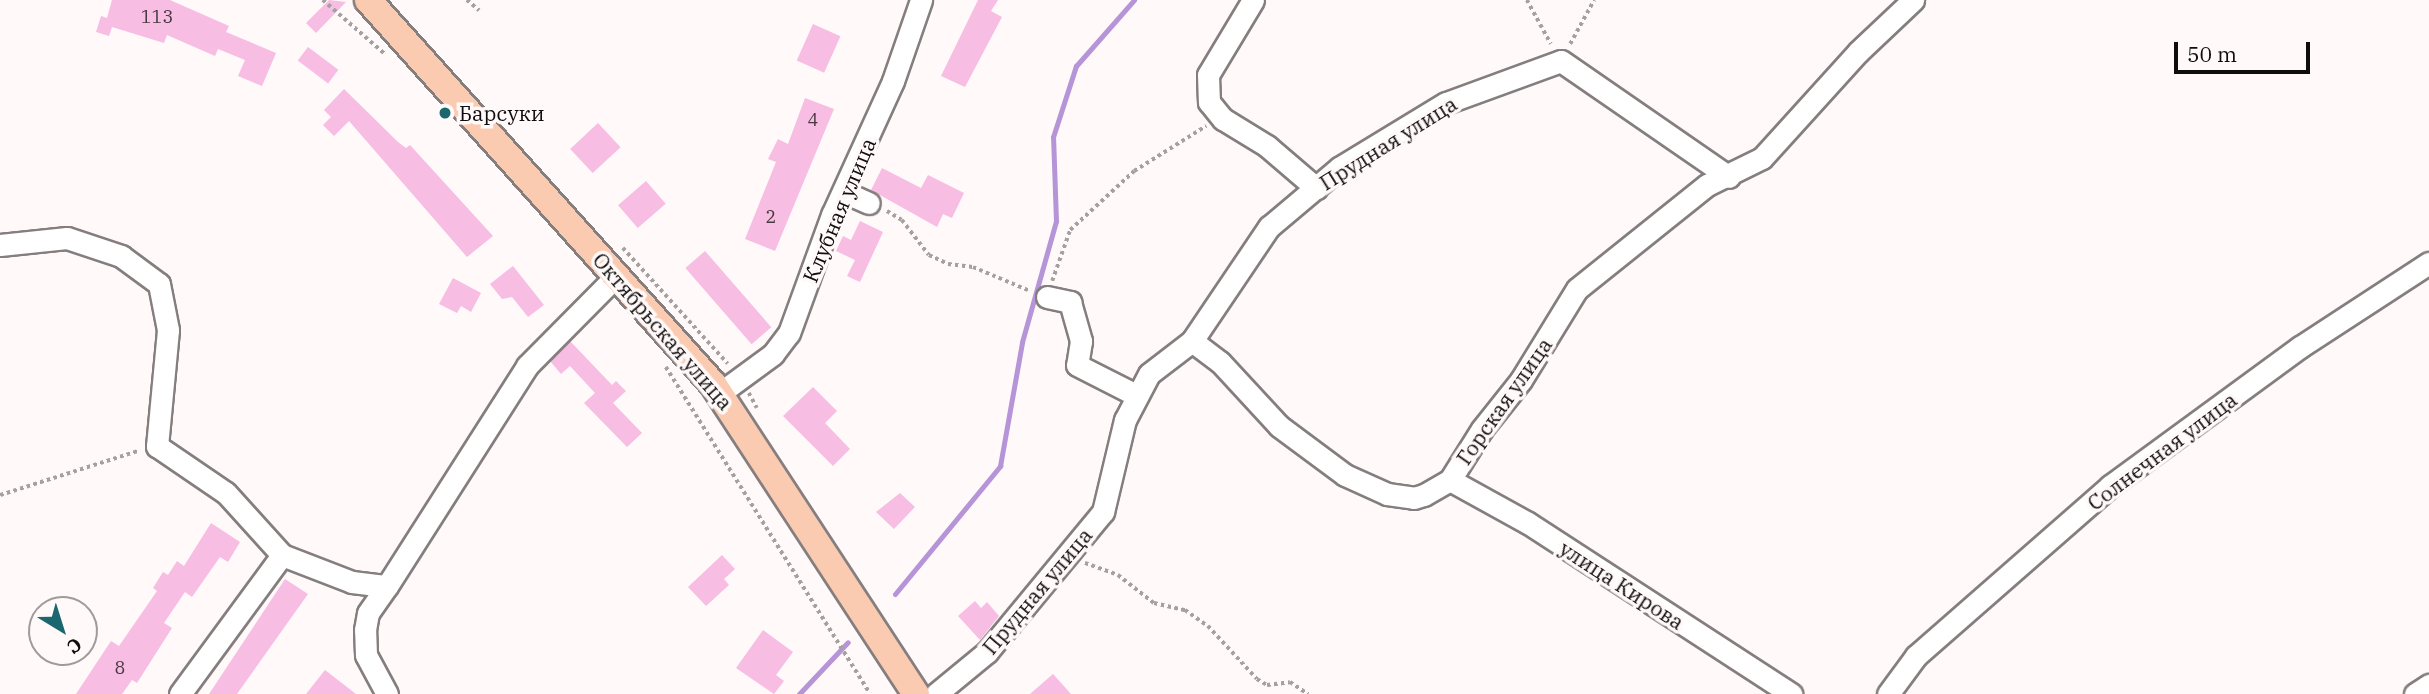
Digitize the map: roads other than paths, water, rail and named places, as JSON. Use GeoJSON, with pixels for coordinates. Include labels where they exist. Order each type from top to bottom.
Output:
{"type":"FeatureCollection","features":[{"type":"Feature","properties":{"kind":"main road","name":"Октябрьская улица"},"geometry":{"type":"LineString","coordinates":[[369,0],[720,393],[916,694]]}},
{"type":"Feature","properties":{"kind":"street","name":"Клубная улица"},"geometry":{"type":"LineString","coordinates":[[720,393],[773,354],[789,332],[844,192],[893,81],[921,0]]}},
{"type":"Feature","properties":{"kind":"street"},"geometry":{"type":"LineString","coordinates":[[1253,0],[1208,75],[1209,102],[1223,119],[1267,146],[1316,188]]}},
{"type":"Feature","properties":{"kind":"street","name":"Горская улица"},"geometry":{"type":"LineString","coordinates":[[1192,341],[1220,362],[1279,426],[1358,482],[1414,498],[1450,480],[1482,429],[1521,380],[1577,289],[1707,185],[1729,177],[1762,158],[1858,52],[1913,0]]}},
{"type":"Feature","properties":{"kind":"street","name":"Прудная улица"},"geometry":{"type":"LineString","coordinates":[[936,694],[987,652],[1071,555],[1103,512],[1125,420],[1136,395],[1159,363],[1192,341],[1251,250],[1316,188],[1446,103],[1561,61],[1729,177]]}},
{"type":"Feature","properties":{"kind":"street"},"geometry":{"type":"LineString","coordinates":[[844,192],[877,206]]}},
{"type":"Feature","properties":{"kind":"street"},"geometry":{"type":"LineString","coordinates":[[0,245],[67,238],[121,256],[159,284],[168,330],[156,446],[226,493],[282,555],[352,582],[387,586]]}},
{"type":"Feature","properties":{"kind":"street","name":"Солнечная улица"},"geometry":{"type":"LineString","coordinates":[[1888,694],[1916,656],[2110,486],[2300,347],[2429,263]]}},
{"type":"Feature","properties":{"kind":"street"},"geometry":{"type":"LineString","coordinates":[[387,694],[366,655],[365,630],[368,613],[527,366],[617,275]]}},
{"type":"Feature","properties":{"kind":"street"},"geometry":{"type":"LineString","coordinates":[[1047,298],[1070,302],[1081,341],[1077,365],[1136,395]]}},
{"type":"Feature","properties":{"kind":"street","name":"улица Кирова"},"geometry":{"type":"LineString","coordinates":[[1450,480],[1528,523],[1791,694]]}},
{"type":"Feature","properties":{"kind":"street"},"geometry":{"type":"LineString","coordinates":[[180,694],[282,555]]}},
{"type":"Feature","properties":{"kind":"street"},"geometry":{"type":"LineString","coordinates":[[2415,694],[2429,685]]}},
{"type":"Feature","properties":{"kind":"waterway"},"geometry":{"type":"LineString","coordinates":[[895,594],[1000,466],[1022,342],[1056,221],[1053,137],[1076,66],[1134,0]]}},
{"type":"Feature","properties":{"kind":"waterway"},"geometry":{"type":"LineString","coordinates":[[799,694],[848,642]]}},
{"type":"Feature","properties":{"kind":"place","name":"Барсуки"},"geometry":{"type":"Point","coordinates":[445,113]}}]}
